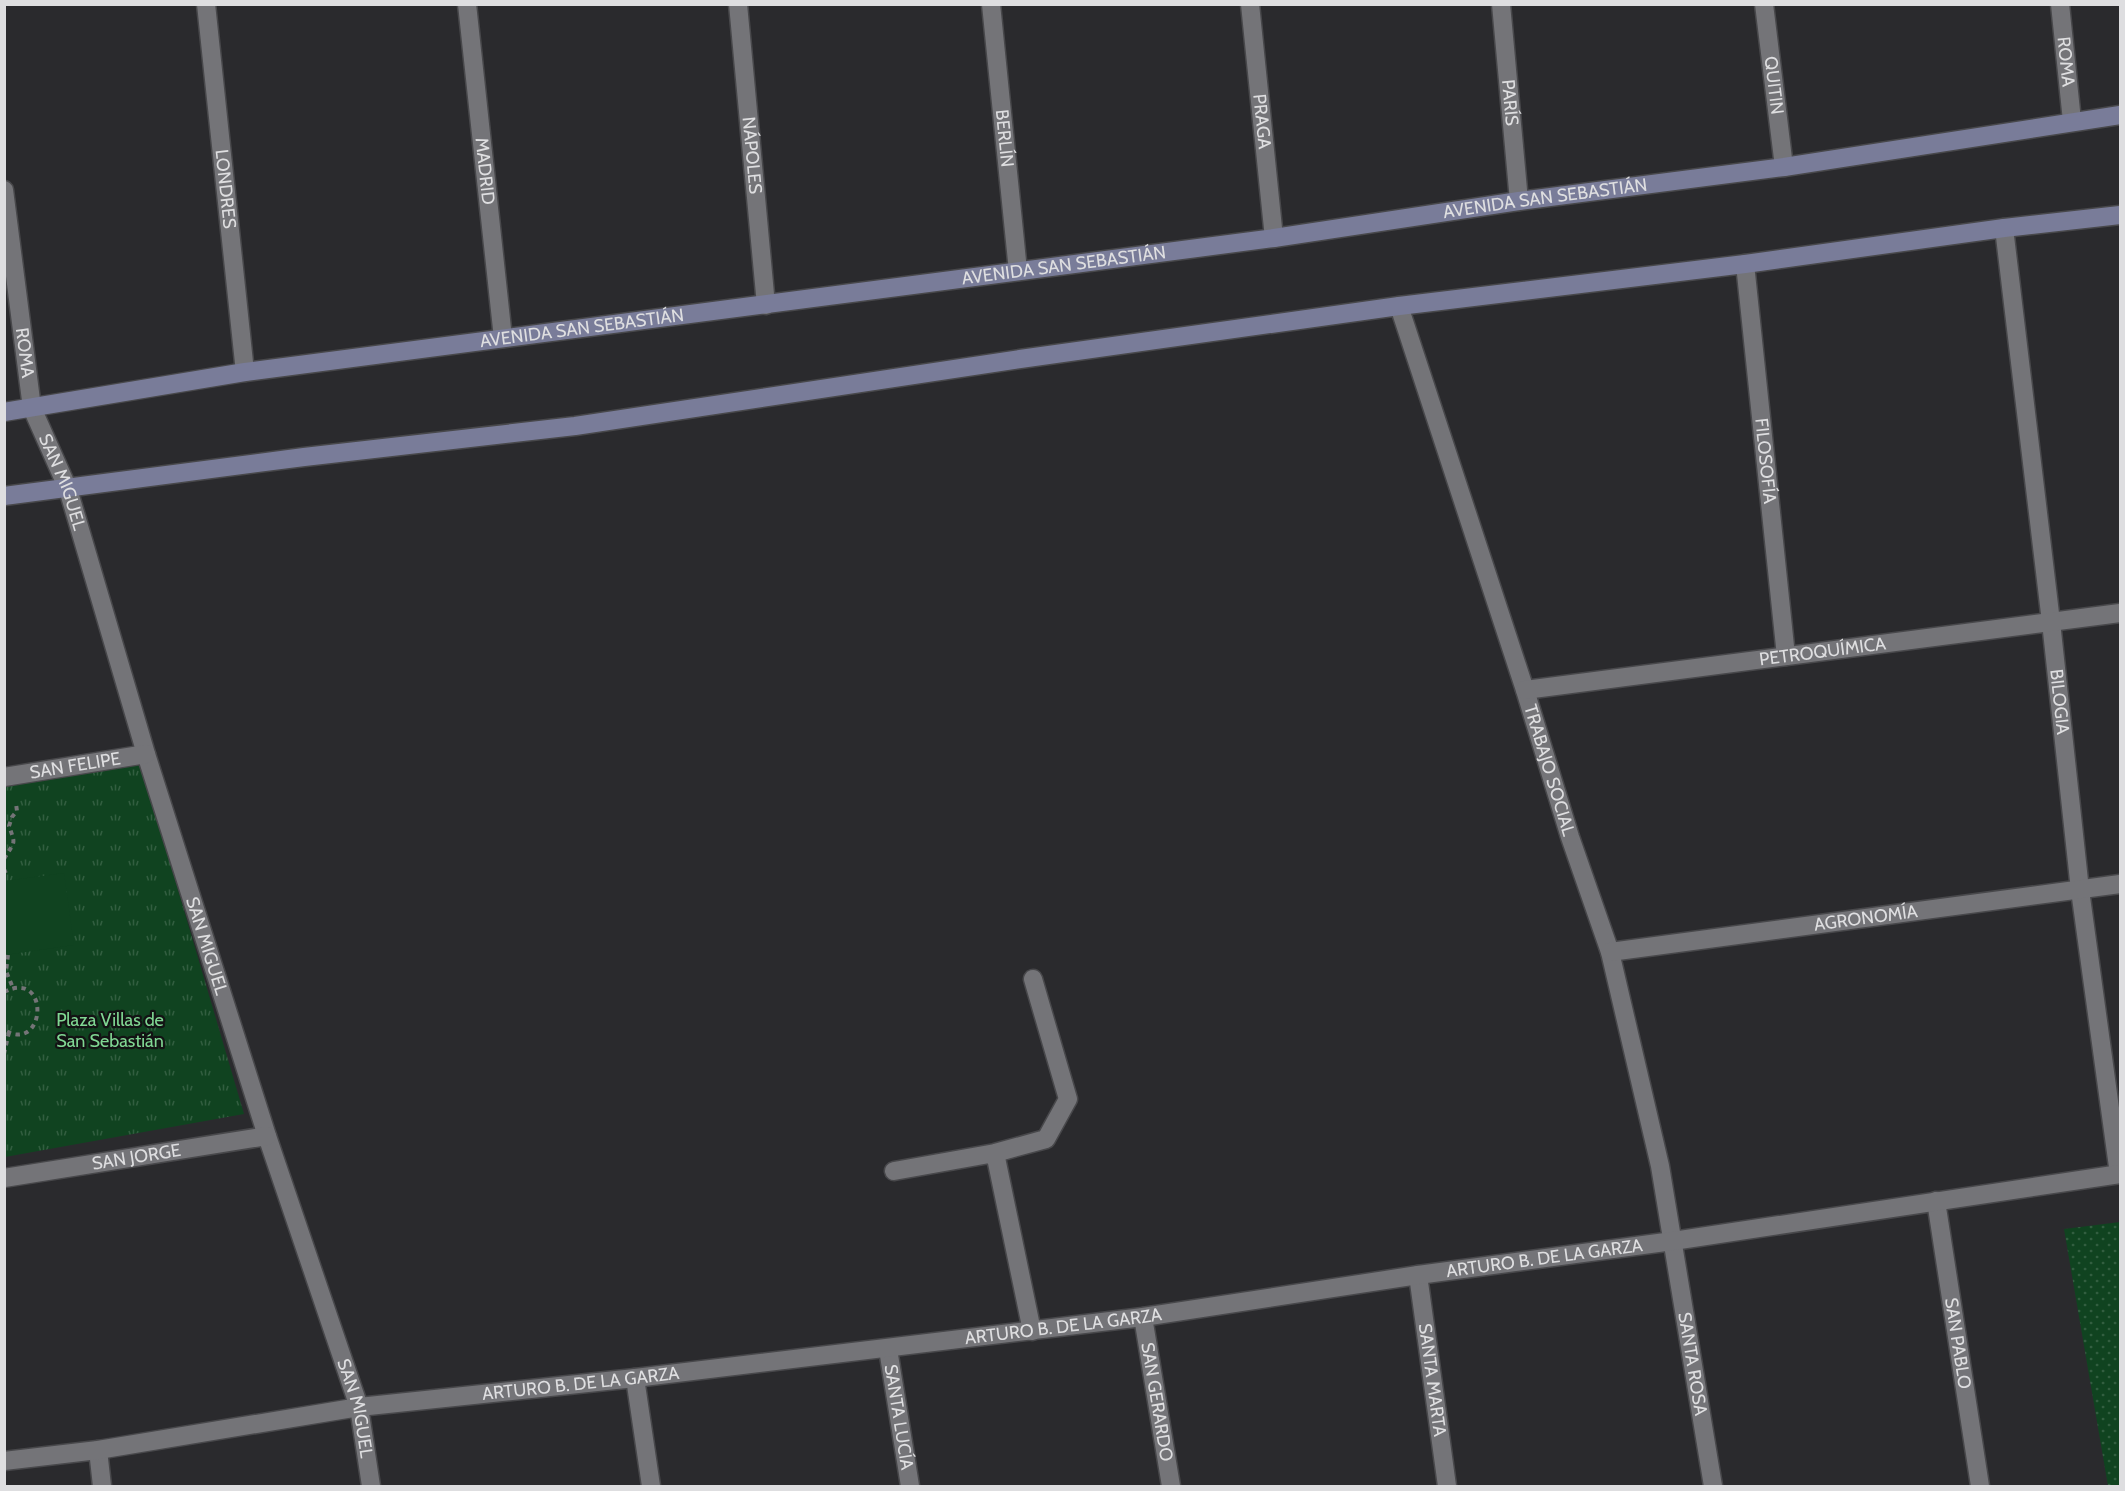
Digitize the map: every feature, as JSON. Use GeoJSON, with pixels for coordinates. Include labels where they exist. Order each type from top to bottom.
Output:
{"type":"FeatureCollection","features":[{"type":"Feature","properties":{"kind":"main road","name":"AVENIDA SAN SEBASTIÁN"},"geometry":{"type":"LineString","coordinates":[[4,412],[245,372],[1274,238],[1519,201],[1784,167],[2121,115]]}},
{"type":"Feature","properties":{"kind":"main road"},"geometry":{"type":"LineString","coordinates":[[4,496],[304,457],[575,426],[1020,359],[1399,306],[1745,264],[2121,214]]}},
{"type":"Feature","properties":{"kind":"street","name":"LONDRES"},"geometry":{"type":"LineString","coordinates":[[206,4],[245,372]]}},
{"type":"Feature","properties":{"kind":"street","name":"MADRID"},"geometry":{"type":"LineString","coordinates":[[467,4],[503,338]]}},
{"type":"Feature","properties":{"kind":"street","name":"NÁPOLES"},"geometry":{"type":"LineString","coordinates":[[738,4],[766,305]]}},
{"type":"Feature","properties":{"kind":"street","name":"BERLÍN"},"geometry":{"type":"LineString","coordinates":[[991,4],[1018,271]]}},
{"type":"Feature","properties":{"kind":"street","name":"PRAGA"},"geometry":{"type":"LineString","coordinates":[[1250,4],[1274,238]]}},
{"type":"Feature","properties":{"kind":"street","name":"PARÍS"},"geometry":{"type":"LineString","coordinates":[[1501,4],[1519,201]]}},
{"type":"Feature","properties":{"kind":"street","name":"QUITIN"},"geometry":{"type":"LineString","coordinates":[[1764,4],[1784,167]]}},
{"type":"Feature","properties":{"kind":"street","name":"ROMA"},"geometry":{"type":"LineString","coordinates":[[2060,4],[2072,121]]}},
{"type":"Feature","properties":{"kind":"street","name":"ROMA"},"geometry":{"type":"LineString","coordinates":[[4,190],[32,408]]}},
{"type":"Feature","properties":{"kind":"street","name":"BILOGIA"},"geometry":{"type":"LineString","coordinates":[[2004,228],[2080,890],[2120,1174]]}},
{"type":"Feature","properties":{"kind":"street","name":"FILOSOFÍA"},"geometry":{"type":"LineString","coordinates":[[1745,264],[1786,656]]}},
{"type":"Feature","properties":{"kind":"street","name":"TRABAJO SOCIAL"},"geometry":{"type":"LineString","coordinates":[[1399,306],[1525,690],[1570,837],[1610,952],[1660,1166],[1673,1241]]}},
{"type":"Feature","properties":{"kind":"street","name":"SAN MIGUEL"},"geometry":{"type":"LineString","coordinates":[[32,408],[68,489],[146,754],[267,1136],[359,1407],[371,1486]]}},
{"type":"Feature","properties":{"kind":"street","name":"PETROQUÍMICA"},"geometry":{"type":"LineString","coordinates":[[1525,690],[2121,613]]}},
{"type":"Feature","properties":{"kind":"street","name":"SAN FELIPE"},"geometry":{"type":"LineString","coordinates":[[8,777],[146,754]]}},
{"type":"Feature","properties":{"kind":"street","name":"AGRONOMÍA"},"geometry":{"type":"LineString","coordinates":[[1610,952],[2121,884]]}},
{"type":"Feature","properties":{"kind":"street"},"geometry":{"type":"LineString","coordinates":[[894,1172],[995,1153],[1046,1139],[1068,1099],[1032,979]]}},
{"type":"Feature","properties":{"kind":"street","name":"SAN JORGE"},"geometry":{"type":"LineString","coordinates":[[4,1178],[267,1136]]}},
{"type":"Feature","properties":{"kind":"street"},"geometry":{"type":"LineString","coordinates":[[995,1153],[1032,1331]]}},
{"type":"Feature","properties":{"kind":"street","name":"ARTURO B. DE LA GARZA"},"geometry":{"type":"LineString","coordinates":[[4,1461],[98,1450],[359,1407],[635,1378],[1143,1317],[2120,1174]]}},
{"type":"Feature","properties":{"kind":"street","name":"SAN PABLO"},"geometry":{"type":"LineString","coordinates":[[1936,1202],[1980,1486]]}},
{"type":"Feature","properties":{"kind":"street","name":"SANTA ROSA"},"geometry":{"type":"LineString","coordinates":[[1673,1241],[1713,1486]]}},
{"type":"Feature","properties":{"kind":"street","name":"SANTA MARTA"},"geometry":{"type":"LineString","coordinates":[[1418,1275],[1447,1486]]}},
{"type":"Feature","properties":{"kind":"street","name":"SAN GERARDO"},"geometry":{"type":"LineString","coordinates":[[1143,1317],[1171,1486]]}},
{"type":"Feature","properties":{"kind":"street","name":"SANTA LUCÍA"},"geometry":{"type":"LineString","coordinates":[[888,1348],[910,1486]]}},
{"type":"Feature","properties":{"kind":"street"},"geometry":{"type":"LineString","coordinates":[[635,1378],[651,1486]]}},
{"type":"Feature","properties":{"kind":"street"},"geometry":{"type":"LineString","coordinates":[[98,1450],[102,1486]]}},
{"type":"Feature","properties":{"kind":"path"},"geometry":{"type":"LineString","coordinates":[[4,859],[14,845],[15,837],[9,826],[12,816],[17,811],[8,777]]}},
{"type":"Feature","properties":{"kind":"path"},"geometry":{"type":"LineString","coordinates":[[4,869],[7,876]]}},
{"type":"Feature","properties":{"kind":"path"},"geometry":{"type":"LineString","coordinates":[[8,955],[6,972],[13,988]]}},
{"type":"Feature","properties":{"kind":"path"},"geometry":{"type":"LineString","coordinates":[[4,992],[13,988],[28,991],[38,1002],[39,1009],[35,1023],[30,1029],[16,1034],[7,1031],[4,1054]]}},
{"type":"Feature","properties":{"kind":"green space","name":"Plaza Villas de San Sebastián"},"geometry":{"type":"Polygon","coordinates":[[[141,764],[244,1114],[5,1157],[4,785],[141,764]]]}},
{"type":"Feature","properties":{"kind":"green space"},"geometry":{"type":"Polygon","coordinates":[[[64,873],[74,945],[5,955],[5,881],[64,873]]]}},
{"type":"Feature","properties":{"kind":"green space"},"geometry":{"type":"Polygon","coordinates":[[[2120,1222],[2120,1486],[2108,1486],[2064,1229],[2120,1222]]]}}]}
